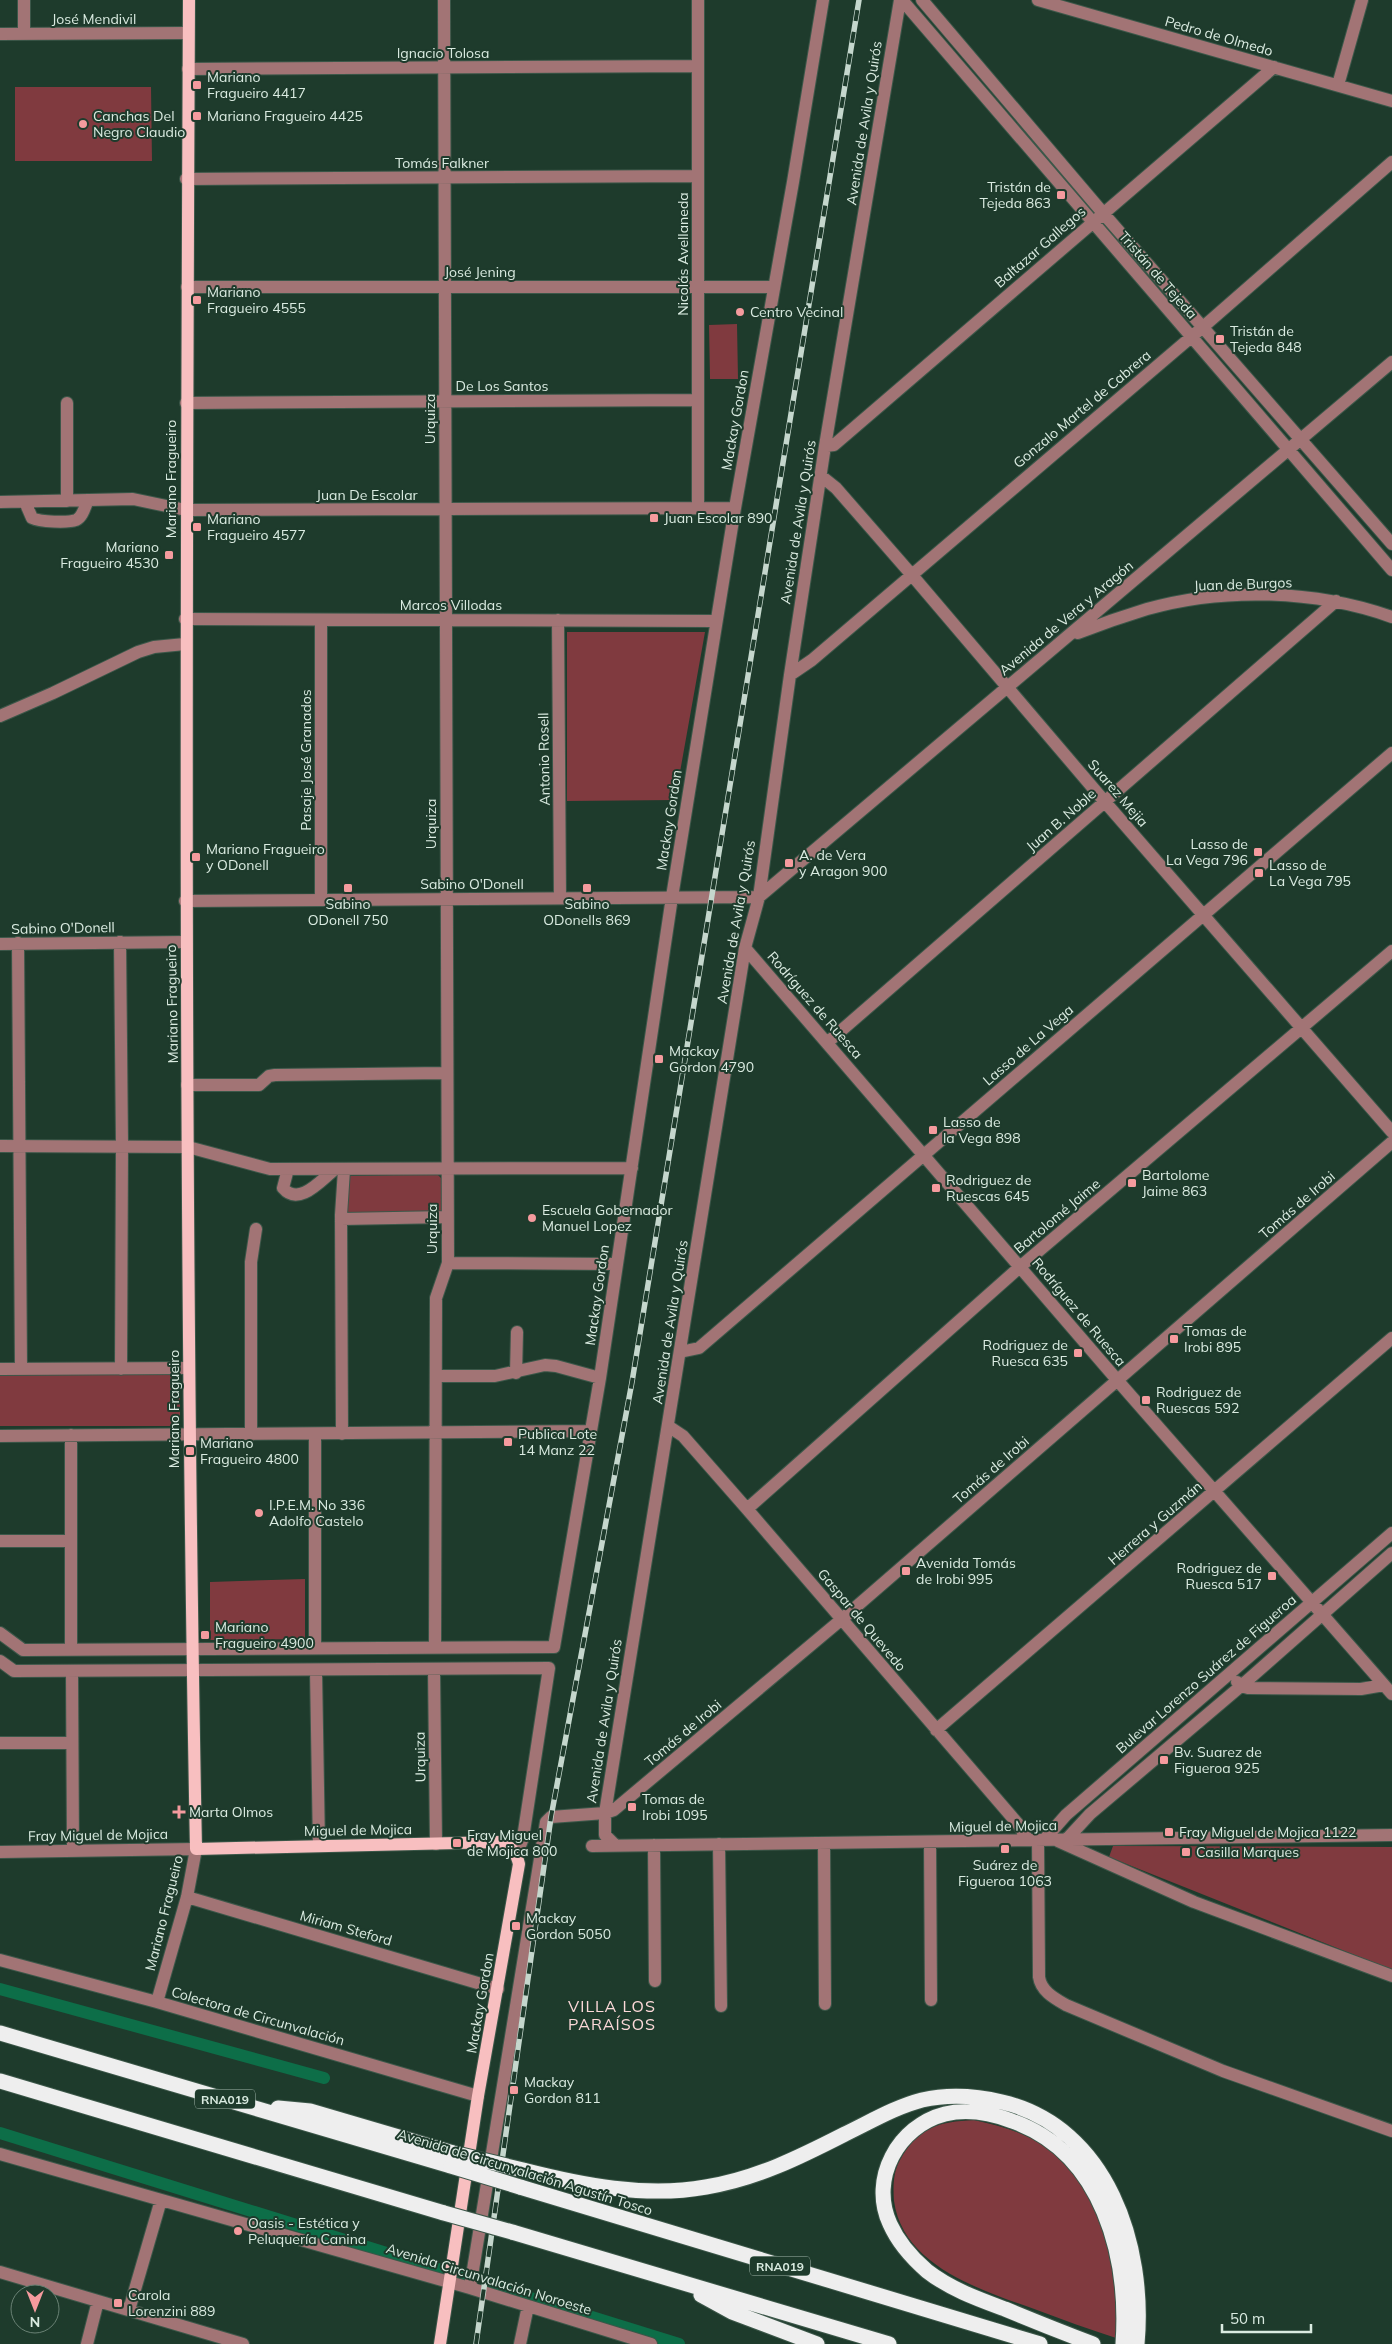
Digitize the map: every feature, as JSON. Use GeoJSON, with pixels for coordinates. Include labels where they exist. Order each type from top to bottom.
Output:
{"type":"FeatureCollection","features":[{"type":"Feature","properties":{"kind":"highway","name":"Avenida de Circunvalación Agustín Tosco"},"geometry":{"type":"LineString","coordinates":[[0,2033],[248,2106],[452,2159],[520,2187],[1040,2344]]}},
{"type":"Feature","properties":{"kind":"highway"},"geometry":{"type":"LineString","coordinates":[[0,2081],[889,2344]]}},
{"type":"Feature","properties":{"kind":"highway"},"geometry":{"type":"LineString","coordinates":[[452,2159],[523,2170],[620,2189],[649,2192],[686,2190],[730,2182],[777,2167],[892,2110],[924,2100],[974,2097],[1010,2104],[1029,2111],[1059,2128],[1083,2149],[1103,2176],[1125,2224],[1133,2259],[1137,2290],[1131,2341]]}},
{"type":"Feature","properties":{"kind":"highway"},"geometry":{"type":"LineString","coordinates":[[1093,2344],[954,2288],[928,2271],[907,2250],[889,2223],[883,2198],[883,2186],[891,2157],[907,2135],[932,2118],[945,2114],[981,2113],[1003,2118],[1031,2129],[1064,2153],[1087,2180],[1103,2207],[1121,2268],[1131,2341]]}},
{"type":"Feature","properties":{"kind":"highway"},"geometry":{"type":"LineString","coordinates":[[676,2281],[732,2312],[817,2344]]}},
{"type":"Feature","properties":{"kind":"main road","name":"Mariano Fragueiro"},"geometry":{"type":"LineString","coordinates":[[189,0],[186,179],[185,901],[191,1649],[196,1849]]}},
{"type":"Feature","properties":{"kind":"main road","name":"Miguel de Mojica"},"geometry":{"type":"LineString","coordinates":[[196,1849],[500,1842],[510,1846],[517,1854]]}},
{"type":"Feature","properties":{"kind":"main road","name":"Mackay Gordon"},"geometry":{"type":"LineString","coordinates":[[440,2344],[478,2096],[519,1864],[517,1854]]}},
{"type":"Feature","properties":{"kind":"street"},"geometry":{"type":"LineString","coordinates":[[24,0],[24,34]]}},
{"type":"Feature","properties":{"kind":"street","name":"Urquiza"},"geometry":{"type":"LineString","coordinates":[[435,1646],[436,1298],[448,1263],[444,0]]}},
{"type":"Feature","properties":{"kind":"street","name":"Nicolás Avellaneda"},"geometry":{"type":"LineString","coordinates":[[698,0],[698,508]]}},
{"type":"Feature","properties":{"kind":"street","name":"Mackay Gordon"},"geometry":{"type":"LineString","coordinates":[[435,1646],[554,1646],[600,1378],[672,897],[716,621],[823,0]]}},
{"type":"Feature","properties":{"kind":"street","name":"Tristán de Tejeda"},"geometry":{"type":"LineString","coordinates":[[901,0],[1392,570]]}},
{"type":"Feature","properties":{"kind":"street","name":"Avenida de Avila y Quirós"},"geometry":{"type":"LineString","coordinates":[[615,1845],[605,1835],[605,1813],[745,948],[759,897],[820,476],[901,0]]}},
{"type":"Feature","properties":{"kind":"street","name":"Tristán de Tejeda"},"geometry":{"type":"LineString","coordinates":[[922,0],[1103,213],[1392,544]]}},
{"type":"Feature","properties":{"kind":"street","name":"Pedro de Olmedo"},"geometry":{"type":"LineString","coordinates":[[1038,0],[1392,101]]}},
{"type":"Feature","properties":{"kind":"street"},"geometry":{"type":"LineString","coordinates":[[1338,85],[1362,0]]}},
{"type":"Feature","properties":{"kind":"street","name":"José Mendivil"},"geometry":{"type":"LineString","coordinates":[[0,34],[188,33]]}},
{"type":"Feature","properties":{"kind":"street","name":"Ignacio Tolosa"},"geometry":{"type":"LineString","coordinates":[[188,69],[698,66]]}},
{"type":"Feature","properties":{"kind":"street","name":"Baltazar Gallegos"},"geometry":{"type":"LineString","coordinates":[[825,446],[834,445],[1274,67]]}},
{"type":"Feature","properties":{"kind":"street","name":"Gonzalo Martel de Cabrera"},"geometry":{"type":"LineString","coordinates":[[790,676],[812,660],[1203,327],[1392,162]]}},
{"type":"Feature","properties":{"kind":"street","name":"Tomás Falkner"},"geometry":{"type":"LineString","coordinates":[[186,179],[698,176]]}},
{"type":"Feature","properties":{"kind":"street","name":"José Jening"},"geometry":{"type":"LineString","coordinates":[[187,287],[773,287]]}},
{"type":"Feature","properties":{"kind":"street","name":"Avenida de Vera y Aragón"},"geometry":{"type":"LineString","coordinates":[[759,897],[1392,362]]}},
{"type":"Feature","properties":{"kind":"street","name":"De Los Santos"},"geometry":{"type":"LineString","coordinates":[[186,403],[698,400]]}},
{"type":"Feature","properties":{"kind":"street"},"geometry":{"type":"LineString","coordinates":[[66,403],[67,501]]}},
{"type":"Feature","properties":{"kind":"street","name":"Suarez Mejia"},"geometry":{"type":"LineString","coordinates":[[820,476],[836,488],[912,574],[1105,802],[1392,1132]]}},
{"type":"Feature","properties":{"kind":"street","name":"Juan De Escolar"},"geometry":{"type":"LineString","coordinates":[[0,502],[133,499],[186,510],[735,508]]}},
{"type":"Feature","properties":{"kind":"street"},"geometry":{"type":"LineString","coordinates":[[25,502],[32,518],[39,521],[68,521],[76,520],[81,516],[88,500]]}},
{"type":"Feature","properties":{"kind":"street","name":"Juan de Burgos"},"geometry":{"type":"LineString","coordinates":[[1069,636],[1148,609],[1178,602],[1222,597],[1271,595],[1336,601],[1392,617]]}},
{"type":"Feature","properties":{"kind":"street","name":"Juan B. Noble"},"geometry":{"type":"LineString","coordinates":[[828,1042],[1336,601]]}},
{"type":"Feature","properties":{"kind":"street","name":"Marcos Villodas"},"geometry":{"type":"LineString","coordinates":[[185,619],[716,621]]}},
{"type":"Feature","properties":{"kind":"street","name":"Pasaje José Granados"},"geometry":{"type":"LineString","coordinates":[[321,620],[322,900]]}},
{"type":"Feature","properties":{"kind":"street","name":"Antonio Rosell"},"geometry":{"type":"LineString","coordinates":[[558,620],[560,898]]}},
{"type":"Feature","properties":{"kind":"street"},"geometry":{"type":"LineString","coordinates":[[0,716],[53,694],[138,652],[154,647],[185,644]]}},
{"type":"Feature","properties":{"kind":"street","name":"Lasso de La Vega"},"geometry":{"type":"LineString","coordinates":[[680,1352],[699,1348],[1392,753]]}},
{"type":"Feature","properties":{"kind":"street","name":"Sabino O'Donell"},"geometry":{"type":"LineString","coordinates":[[185,901],[759,897]]}},
{"type":"Feature","properties":{"kind":"street"},"geometry":{"type":"LineString","coordinates":[[120,942],[122,1145],[121,1369]]}},
{"type":"Feature","properties":{"kind":"street","name":"Sabino O'Donell"},"geometry":{"type":"LineString","coordinates":[[0,944],[186,942]]}},
{"type":"Feature","properties":{"kind":"street"},"geometry":{"type":"LineString","coordinates":[[18,943],[22,1369]]}},
{"type":"Feature","properties":{"kind":"street","name":"Rodríguez de Ruesca"},"geometry":{"type":"LineString","coordinates":[[745,948],[1310,1603],[1388,1690]]}},
{"type":"Feature","properties":{"kind":"street","name":"Bartolomé Jaime"},"geometry":{"type":"LineString","coordinates":[[747,1509],[1021,1266],[1392,951]]}},
{"type":"Feature","properties":{"kind":"street"},"geometry":{"type":"LineString","coordinates":[[187,1084],[260,1084],[269,1076],[274,1075],[446,1074]]}},
{"type":"Feature","properties":{"kind":"street","name":"Tomás de Irobi"},"geometry":{"type":"LineString","coordinates":[[605,1813],[614,1810],[842,1619],[1392,1142]]}},
{"type":"Feature","properties":{"kind":"street"},"geometry":{"type":"LineString","coordinates":[[0,1146],[122,1145],[188,1147],[270,1169],[632,1168]]}},
{"type":"Feature","properties":{"kind":"street"},"geometry":{"type":"LineString","coordinates":[[288,1169],[283,1188],[287,1194],[296,1195],[304,1194],[339,1170]]}},
{"type":"Feature","properties":{"kind":"street"},"geometry":{"type":"LineString","coordinates":[[339,1170],[342,1434]]}},
{"type":"Feature","properties":{"kind":"street"},"geometry":{"type":"LineString","coordinates":[[341,1219],[447,1217]]}},
{"type":"Feature","properties":{"kind":"street"},"geometry":{"type":"LineString","coordinates":[[251,1434],[251,1262],[256,1229]]}},
{"type":"Feature","properties":{"kind":"street"},"geometry":{"type":"LineString","coordinates":[[448,1263],[616,1264]]}},
{"type":"Feature","properties":{"kind":"street"},"geometry":{"type":"LineString","coordinates":[[516,1373],[517,1332]]}},
{"type":"Feature","properties":{"kind":"street","name":"Herrera y Guzmán"},"geometry":{"type":"LineString","coordinates":[[936,1730],[1392,1338]]}},
{"type":"Feature","properties":{"kind":"street"},"geometry":{"type":"LineString","coordinates":[[436,1376],[489,1376],[550,1366],[600,1378]]}},
{"type":"Feature","properties":{"kind":"street"},"geometry":{"type":"LineString","coordinates":[[0,1369],[189,1368]]}},
{"type":"Feature","properties":{"kind":"street","name":"Gaspar de Quevedo"},"geometry":{"type":"LineString","coordinates":[[668,1426],[683,1436],[1018,1824],[1046,1840]]}},
{"type":"Feature","properties":{"kind":"street"},"geometry":{"type":"LineString","coordinates":[[0,1436],[590,1431]]}},
{"type":"Feature","properties":{"kind":"street"},"geometry":{"type":"LineString","coordinates":[[315,1434],[315,1648]]}},
{"type":"Feature","properties":{"kind":"street"},"geometry":{"type":"LineString","coordinates":[[71,1435],[72,1649]]}},
{"type":"Feature","properties":{"kind":"street","name":"Bulevar Lorenzo Suárez de Figueroa"},"geometry":{"type":"LineString","coordinates":[[1046,1840],[1066,1815],[1392,1533]]}},
{"type":"Feature","properties":{"kind":"street"},"geometry":{"type":"LineString","coordinates":[[0,1541],[71,1541]]}},
{"type":"Feature","properties":{"kind":"street"},"geometry":{"type":"LineString","coordinates":[[1046,1840],[1090,1814],[1241,1686],[1392,1553]]}},
{"type":"Feature","properties":{"kind":"street"},"geometry":{"type":"LineString","coordinates":[[0,1633],[23,1650],[435,1646]]}},
{"type":"Feature","properties":{"kind":"street"},"geometry":{"type":"LineString","coordinates":[[0,1662],[14,1671],[192,1672],[434,1669]]}},
{"type":"Feature","properties":{"kind":"street","name":"Mackay Gordon"},"geometry":{"type":"LineString","coordinates":[[434,1669],[550,1668],[522,1840],[517,1854]]}},
{"type":"Feature","properties":{"kind":"street","name":"Urquiza"},"geometry":{"type":"LineString","coordinates":[[434,1669],[436,1844]]}},
{"type":"Feature","properties":{"kind":"street"},"geometry":{"type":"LineString","coordinates":[[72,1671],[73,1851]]}},
{"type":"Feature","properties":{"kind":"street"},"geometry":{"type":"LineString","coordinates":[[316,1671],[319,1846]]}},
{"type":"Feature","properties":{"kind":"street"},"geometry":{"type":"LineString","coordinates":[[1229,1674],[1241,1686],[1248,1688],[1388,1690]]}},
{"type":"Feature","properties":{"kind":"street"},"geometry":{"type":"LineString","coordinates":[[0,1743],[72,1743]]}},
{"type":"Feature","properties":{"kind":"street"},"geometry":{"type":"LineString","coordinates":[[470,2288],[546,1822],[551,1817],[605,1813]]}},
{"type":"Feature","properties":{"kind":"street","name":"Miguel de Mojica"},"geometry":{"type":"LineString","coordinates":[[592,1846],[1392,1835]]}},
{"type":"Feature","properties":{"kind":"street"},"geometry":{"type":"LineString","coordinates":[[522,1840],[543,1842]]}},
{"type":"Feature","properties":{"kind":"street"},"geometry":{"type":"LineString","coordinates":[[1046,1840],[1194,1902],[1392,1976]]}},
{"type":"Feature","properties":{"kind":"street"},"geometry":{"type":"LineString","coordinates":[[1046,1840],[1038,1977],[1040,1984],[1051,1996],[1066,2006],[1223,2071],[1392,2131]]}},
{"type":"Feature","properties":{"kind":"street"},"geometry":{"type":"LineString","coordinates":[[930,1842],[931,2000]]}},
{"type":"Feature","properties":{"kind":"street"},"geometry":{"type":"LineString","coordinates":[[824,1843],[825,2004]]}},
{"type":"Feature","properties":{"kind":"street"},"geometry":{"type":"LineString","coordinates":[[719,1844],[721,2006]]}},
{"type":"Feature","properties":{"kind":"street"},"geometry":{"type":"LineString","coordinates":[[654,1845],[655,1981]]}},
{"type":"Feature","properties":{"kind":"street","name":"Fray Miguel de Mojica"},"geometry":{"type":"LineString","coordinates":[[0,1852],[196,1849]]}},
{"type":"Feature","properties":{"kind":"street","name":"Mariano Fragueiro"},"geometry":{"type":"LineString","coordinates":[[157,2002],[187,1897],[196,1849]]}},
{"type":"Feature","properties":{"kind":"street","name":"Miriam Steford"},"geometry":{"type":"LineString","coordinates":[[187,1897],[498,1989]]}},
{"type":"Feature","properties":{"kind":"street","name":"Colectora de Circunvalación"},"geometry":{"type":"LineString","coordinates":[[0,1960],[157,2002],[478,2096]]}},
{"type":"Feature","properties":{"kind":"street","name":"Avenida Circunvalación Noroeste"},"geometry":{"type":"LineString","coordinates":[[0,2154],[450,2282],[651,2344]]}},
{"type":"Feature","properties":{"kind":"street"},"geometry":{"type":"LineString","coordinates":[[129,2310],[161,2200]]}},
{"type":"Feature","properties":{"kind":"street"},"geometry":{"type":"LineString","coordinates":[[0,2272],[230,2342],[244,2344]]}},
{"type":"Feature","properties":{"kind":"street"},"geometry":{"type":"LineString","coordinates":[[87,2344],[98,2301]]}},
{"type":"Feature","properties":{"kind":"street"},"geometry":{"type":"LineString","coordinates":[[520,2344],[528,2306]]}},
{"type":"Feature","properties":{"kind":"shaded area","name":"Canchas Del Negro Claudio"},"geometry":{"type":"Polygon","coordinates":[[[15,87],[151,87],[152,161],[15,161],[15,87]]]}},
{"type":"Feature","properties":{"kind":"shaded area"},"geometry":{"type":"Polygon","coordinates":[[[737,324],[738,379],[710,379],[709,325],[737,324]]]}},
{"type":"Feature","properties":{"kind":"shaded area"},"geometry":{"type":"Polygon","coordinates":[[[567,632],[705,632],[675,800],[567,801],[567,632]]]}},
{"type":"Feature","properties":{"kind":"shaded area"},"geometry":{"type":"Polygon","coordinates":[[[437,1174],[443,1180],[443,1212],[346,1213],[350,1176],[437,1174]]]}},
{"type":"Feature","properties":{"kind":"shaded area"},"geometry":{"type":"Polygon","coordinates":[[[0,1374],[180,1374],[180,1426],[0,1426],[0,1374]]]}},
{"type":"Feature","properties":{"kind":"shaded area"},"geometry":{"type":"Polygon","coordinates":[[[305,1579],[305,1639],[210,1640],[210,1582],[305,1579]]]}},
{"type":"Feature","properties":{"kind":"shaded area"},"geometry":{"type":"Polygon","coordinates":[[[1113,1846],[1392,1847],[1392,1970],[1109,1857],[1113,1846]]]}},
{"type":"Feature","properties":{"kind":"shaded area"},"geometry":{"type":"Polygon","coordinates":[[[974,2120],[1011,2130],[1037,2141],[1065,2162],[1081,2183],[1094,2206],[1110,2259],[1116,2313],[1116,2338],[971,2285],[929,2259],[913,2243],[901,2224],[894,2201],[895,2175],[900,2160],[914,2140],[930,2128],[950,2122],[974,2120]]]}},
{"type":"Feature","properties":{"kind":"waterway"},"geometry":{"type":"LineString","coordinates":[[0,1989],[324,2078]]}},
{"type":"Feature","properties":{"kind":"waterway"},"geometry":{"type":"LineString","coordinates":[[0,2133],[438,2269]]}},
{"type":"Feature","properties":{"kind":"waterway"},"geometry":{"type":"LineString","coordinates":[[457,2275],[464,2277]]}},
{"type":"Feature","properties":{"kind":"waterway"},"geometry":{"type":"LineString","coordinates":[[492,2286],[679,2344]]}},
{"type":"Feature","properties":{"kind":"railway"},"geometry":{"type":"LineString","coordinates":[[476,2344],[551,1817],[632,1382],[859,0]]}},
{"type":"Feature","properties":{"kind":"place","name":"Mariano Fragueiro 4417"},"geometry":{"type":"Point","coordinates":[197,85]}},
{"type":"Feature","properties":{"kind":"place","name":"Mariano Fragueiro 4425"},"geometry":{"type":"Point","coordinates":[197,116]}},
{"type":"Feature","properties":{"kind":"place","name":"Canchas Del Negro Claudio"},"geometry":{"type":"Point","coordinates":[83,124]}},
{"type":"Feature","properties":{"kind":"place","name":"Tristán de Tejeda 863"},"geometry":{"type":"Point","coordinates":[1061,195]}},
{"type":"Feature","properties":{"kind":"place","name":"Mariano Fragueiro 4555"},"geometry":{"type":"Point","coordinates":[197,300]}},
{"type":"Feature","properties":{"kind":"place","name":"Centro Vecinal"},"geometry":{"type":"Point","coordinates":[740,312]}},
{"type":"Feature","properties":{"kind":"place","name":"Tristán de Tejeda 848"},"geometry":{"type":"Point","coordinates":[1220,339]}},
{"type":"Feature","properties":{"kind":"place","name":"Juan Escolar 890"},"geometry":{"type":"Point","coordinates":[654,518]}},
{"type":"Feature","properties":{"kind":"place","name":"Mariano Fragueiro 4577"},"geometry":{"type":"Point","coordinates":[197,527]}},
{"type":"Feature","properties":{"kind":"place","name":"Mariano Fragueiro 4530"},"geometry":{"type":"Point","coordinates":[169,555]}},
{"type":"Feature","properties":{"kind":"place","name":"Lasso de La Vega 796"},"geometry":{"type":"Point","coordinates":[1258,852]}},
{"type":"Feature","properties":{"kind":"place","name":"Mariano Fragueiro y ODonell"},"geometry":{"type":"Point","coordinates":[196,857]}},
{"type":"Feature","properties":{"kind":"place","name":"A. de Vera y Aragon 900"},"geometry":{"type":"Point","coordinates":[789,863]}},
{"type":"Feature","properties":{"kind":"place","name":"Lasso de La Vega 795"},"geometry":{"type":"Point","coordinates":[1259,873]}},
{"type":"Feature","properties":{"kind":"place","name":"Sabino ODonell 750"},"geometry":{"type":"Point","coordinates":[348,888]}},
{"type":"Feature","properties":{"kind":"place","name":"Sabino ODonells 869"},"geometry":{"type":"Point","coordinates":[587,888]}},
{"type":"Feature","properties":{"kind":"place","name":"Mackay Gordon 4790"},"geometry":{"type":"Point","coordinates":[659,1059]}},
{"type":"Feature","properties":{"kind":"place","name":"Lasso de la Vega 898"},"geometry":{"type":"Point","coordinates":[933,1130]}},
{"type":"Feature","properties":{"kind":"place","name":"Bartolome Jaime 863"},"geometry":{"type":"Point","coordinates":[1132,1183]}},
{"type":"Feature","properties":{"kind":"place","name":"Rodriguez de Ruescas 645"},"geometry":{"type":"Point","coordinates":[936,1188]}},
{"type":"Feature","properties":{"kind":"place","name":"Escuela Gobernador Manuel Lopez"},"geometry":{"type":"Point","coordinates":[532,1218]}},
{"type":"Feature","properties":{"kind":"place","name":"Tomas de Irobi 895"},"geometry":{"type":"Point","coordinates":[1174,1339]}},
{"type":"Feature","properties":{"kind":"place","name":"Rodriguez de Ruesca 635"},"geometry":{"type":"Point","coordinates":[1078,1353]}},
{"type":"Feature","properties":{"kind":"place","name":"Rodriguez de Ruescas 592"},"geometry":{"type":"Point","coordinates":[1146,1400]}},
{"type":"Feature","properties":{"kind":"place","name":"Publica Lote 14 Manz 22"},"geometry":{"type":"Point","coordinates":[508,1442]}},
{"type":"Feature","properties":{"kind":"place","name":"Mariano Fragueiro 4800"},"geometry":{"type":"Point","coordinates":[190,1451]}},
{"type":"Feature","properties":{"kind":"place","name":"I.P.E.M. No 336 Adolfo Castelo"},"geometry":{"type":"Point","coordinates":[259,1513]}},
{"type":"Feature","properties":{"kind":"place","name":"Avenida Tomás de Irobi 995"},"geometry":{"type":"Point","coordinates":[906,1571]}},
{"type":"Feature","properties":{"kind":"place","name":"Rodriguez de Ruesca 517"},"geometry":{"type":"Point","coordinates":[1272,1576]}},
{"type":"Feature","properties":{"kind":"place","name":"Mariano Fragueiro 4900"},"geometry":{"type":"Point","coordinates":[205,1635]}},
{"type":"Feature","properties":{"kind":"place","name":"Bv. Suarez de Figueroa 925"},"geometry":{"type":"Point","coordinates":[1164,1760]}},
{"type":"Feature","properties":{"kind":"place","name":"Tomas de Irobi 1095"},"geometry":{"type":"Point","coordinates":[632,1807]}},
{"type":"Feature","properties":{"kind":"place","name":"Marta Olmos"},"geometry":{"type":"Point","coordinates":[179,1812]}},
{"type":"Feature","properties":{"kind":"place","name":"Fray Miguel de Mojica 1122"},"geometry":{"type":"Point","coordinates":[1169,1832]}},
{"type":"Feature","properties":{"kind":"place","name":"Fray Miguel de Mojica 800"},"geometry":{"type":"Point","coordinates":[457,1843]}},
{"type":"Feature","properties":{"kind":"place","name":"Suárez de Figueroa 1063"},"geometry":{"type":"Point","coordinates":[1005,1849]}},
{"type":"Feature","properties":{"kind":"place","name":"Casilla Marques"},"geometry":{"type":"Point","coordinates":[1186,1852]}},
{"type":"Feature","properties":{"kind":"place","name":"Mackay Gordon 5050"},"geometry":{"type":"Point","coordinates":[516,1926]}},
{"type":"Feature","properties":{"kind":"place","name":"Mackay Gordon 811"},"geometry":{"type":"Point","coordinates":[514,2090]}},
{"type":"Feature","properties":{"kind":"place","name":"Oasis - Estética y Peluquería Canina"},"geometry":{"type":"Point","coordinates":[238,2231]}},
{"type":"Feature","properties":{"kind":"place","name":"Carola Lorenzini 889"},"geometry":{"type":"Point","coordinates":[118,2303]}},
{"type":"Feature","properties":{"kind":"district","name":"VILLA LOS PARAÍSOS"},"geometry":{"type":"Point","coordinates":[612,2015]}}]}
